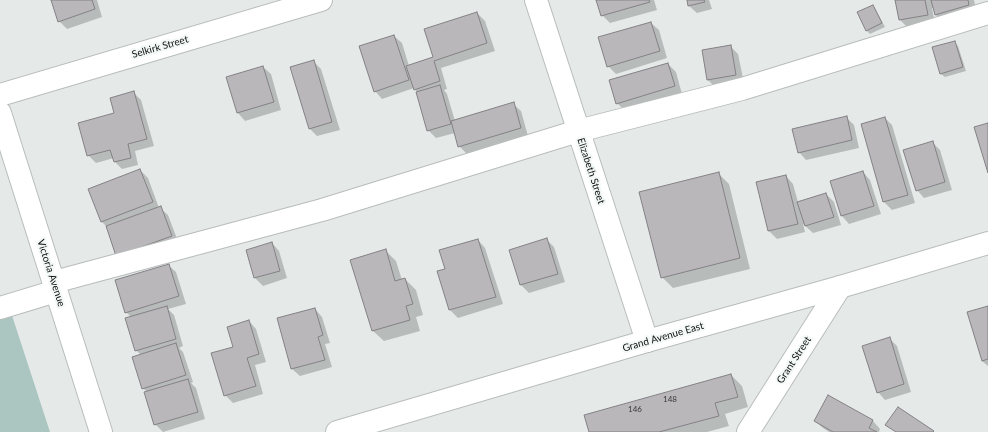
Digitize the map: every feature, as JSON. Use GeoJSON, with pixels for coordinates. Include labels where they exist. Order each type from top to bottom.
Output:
{"type":"FeatureCollection","features":[{"type":"Feature","properties":{"kind":"street","name":"Selkirk Street"},"geometry":{"type":"LineString","coordinates":[[0,95],[321,0]]}},
{"type":"Feature","properties":{"kind":"street","name":"Elizabeth Street"},"geometry":{"type":"LineString","coordinates":[[536,0],[647,341]]}},
{"type":"Feature","properties":{"kind":"street"},"geometry":{"type":"LineString","coordinates":[[0,308],[55,286],[322,210],[578,131],[742,89],[988,13]]}},
{"type":"Feature","properties":{"kind":"street","name":"Victoria Avenue"},"geometry":{"type":"LineString","coordinates":[[0,113],[101,432]]}},
{"type":"Feature","properties":{"kind":"street","name":"Grand Avenue East"},"geometry":{"type":"LineString","coordinates":[[337,432],[988,243]]}},
{"type":"Feature","properties":{"kind":"street","name":"Grant Street"},"geometry":{"type":"LineString","coordinates":[[748,432],[840,287]]}},
{"type":"Feature","properties":{"kind":"green space"},"geometry":{"type":"Polygon","coordinates":[[[6,297],[50,432],[0,432],[0,298],[6,297]]]}},
{"type":"Feature","properties":{"kind":"building"},"geometry":{"type":"Polygon","coordinates":[[[51,0],[92,0],[95,9],[58,22],[51,0]]]}},
{"type":"Feature","properties":{"kind":"building"},"geometry":{"type":"Polygon","coordinates":[[[596,0],[649,0],[650,2],[601,16],[596,0]]]}},
{"type":"Feature","properties":{"kind":"building"},"geometry":{"type":"Polygon","coordinates":[[[687,0],[704,0],[705,2],[688,6],[687,0]]]}},
{"type":"Feature","properties":{"kind":"building"},"geometry":{"type":"Polygon","coordinates":[[[895,0],[925,0],[928,15],[899,20],[895,0]]]}},
{"type":"Feature","properties":{"kind":"building"},"geometry":{"type":"Polygon","coordinates":[[[931,0],[968,0],[969,5],[935,15],[931,0]]]}},
{"type":"Feature","properties":{"kind":"building"},"geometry":{"type":"Polygon","coordinates":[[[873,5],[882,23],[866,31],[857,12],[873,5]]]}},
{"type":"Feature","properties":{"kind":"building"},"geometry":{"type":"Polygon","coordinates":[[[477,12],[487,43],[434,61],[440,81],[414,90],[406,66],[433,57],[424,29],[477,12]]]}},
{"type":"Feature","properties":{"kind":"building"},"geometry":{"type":"Polygon","coordinates":[[[651,22],[660,51],[607,67],[598,37],[651,22]]]}},
{"type":"Feature","properties":{"kind":"building"},"geometry":{"type":"Polygon","coordinates":[[[394,35],[409,80],[374,92],[359,46],[394,35]]]}},
{"type":"Feature","properties":{"kind":"building"},"geometry":{"type":"Polygon","coordinates":[[[955,41],[963,67],[940,74],[932,47],[955,41]]]}},
{"type":"Feature","properties":{"kind":"building"},"geometry":{"type":"Polygon","coordinates":[[[731,45],[736,75],[707,80],[702,50],[731,45]]]}},
{"type":"Feature","properties":{"kind":"building"},"geometry":{"type":"Polygon","coordinates":[[[314,60],[332,122],[309,129],[290,67],[314,60]]]}},
{"type":"Feature","properties":{"kind":"building"},"geometry":{"type":"Polygon","coordinates":[[[668,63],[675,86],[616,104],[609,80],[668,63]]]}},
{"type":"Feature","properties":{"kind":"building"},"geometry":{"type":"Polygon","coordinates":[[[263,66],[274,102],[237,113],[226,77],[263,66]]]}},
{"type":"Feature","properties":{"kind":"building"},"geometry":{"type":"Polygon","coordinates":[[[440,85],[451,124],[427,131],[416,92],[440,85]]]}},
{"type":"Feature","properties":{"kind":"building"},"geometry":{"type":"Polygon","coordinates":[[[134,91],[147,139],[128,144],[131,158],[114,162],[110,150],[87,156],[78,123],[114,113],[110,98],[134,91]]]}},
{"type":"Feature","properties":{"kind":"building"},"geometry":{"type":"Polygon","coordinates":[[[514,102],[521,128],[458,147],[451,121],[514,102]]]}},
{"type":"Feature","properties":{"kind":"building"},"geometry":{"type":"Polygon","coordinates":[[[847,116],[852,140],[798,153],[792,129],[847,116]]]}},
{"type":"Feature","properties":{"kind":"building"},"geometry":{"type":"Polygon","coordinates":[[[885,117],[908,195],[883,202],[861,124],[885,117]]]}},
{"type":"Feature","properties":{"kind":"building"},"geometry":{"type":"Polygon","coordinates":[[[988,123],[988,173],[974,127],[988,123]]]}},
{"type":"Feature","properties":{"kind":"building"},"geometry":{"type":"Polygon","coordinates":[[[933,141],[945,182],[916,191],[903,150],[933,141]]]}},
{"type":"Feature","properties":{"kind":"building"},"geometry":{"type":"Polygon","coordinates":[[[140,169],[153,202],[101,222],[88,189],[140,169]]]}},
{"type":"Feature","properties":{"kind":"building"},"geometry":{"type":"Polygon","coordinates":[[[863,171],[874,206],[841,216],[830,181],[863,171]]]}},
{"type":"Feature","properties":{"kind":"building"},"geometry":{"type":"Polygon","coordinates":[[[719,172],[740,258],[661,278],[639,192],[719,172]]]}},
{"type":"Feature","properties":{"kind":"building"},"geometry":{"type":"Polygon","coordinates":[[[786,175],[798,224],[768,231],[756,182],[786,175]]]}},
{"type":"Feature","properties":{"kind":"building"},"geometry":{"type":"Polygon","coordinates":[[[826,193],[834,217],[805,226],[797,202],[826,193]]]}},
{"type":"Feature","properties":{"kind":"building"},"geometry":{"type":"Polygon","coordinates":[[[161,206],[172,236],[116,256],[106,226],[161,206]]]}},
{"type":"Feature","properties":{"kind":"building"},"geometry":{"type":"Polygon","coordinates":[[[547,238],[558,274],[520,285],[509,250],[547,238]]]}},
{"type":"Feature","properties":{"kind":"building"},"geometry":{"type":"Polygon","coordinates":[[[478,239],[496,297],[449,310],[437,271],[445,269],[439,250],[478,239]]]}},
{"type":"Feature","properties":{"kind":"building"},"geometry":{"type":"Polygon","coordinates":[[[272,242],[280,271],[254,278],[246,250],[272,242]]]}},
{"type":"Feature","properties":{"kind":"building"},"geometry":{"type":"Polygon","coordinates":[[[386,249],[395,281],[405,278],[413,304],[406,306],[410,320],[372,331],[350,260],[386,249]]]}},
{"type":"Feature","properties":{"kind":"building"},"geometry":{"type":"Polygon","coordinates":[[[169,264],[179,296],[125,313],[115,280],[169,264]]]}},
{"type":"Feature","properties":{"kind":"building"},"geometry":{"type":"Polygon","coordinates":[[[167,306],[176,339],[135,351],[125,318],[167,306]]]}},
{"type":"Feature","properties":{"kind":"building"},"geometry":{"type":"Polygon","coordinates":[[[988,306],[988,359],[982,361],[967,312],[988,306]]]}},
{"type":"Feature","properties":{"kind":"building"},"geometry":{"type":"Polygon","coordinates":[[[315,308],[323,335],[318,337],[325,360],[291,369],[277,318],[315,308]]]}},
{"type":"Feature","properties":{"kind":"building"},"geometry":{"type":"Polygon","coordinates":[[[249,320],[259,354],[247,358],[256,386],[224,396],[211,353],[233,347],[227,327],[249,320]]]}},
{"type":"Feature","properties":{"kind":"building"},"geometry":{"type":"Polygon","coordinates":[[[890,337],[904,384],[877,393],[862,346],[890,337]]]}},
{"type":"Feature","properties":{"kind":"building"},"geometry":{"type":"Polygon","coordinates":[[[176,343],[186,375],[142,389],[132,357],[176,343]]]}},
{"type":"Feature","properties":{"kind":"building"},"geometry":{"type":"Polygon","coordinates":[[[731,374],[738,397],[715,403],[719,416],[659,432],[589,432],[584,415],[731,374]]]}},
{"type":"Feature","properties":{"kind":"building"},"geometry":{"type":"Polygon","coordinates":[[[188,379],[198,412],[154,425],[144,392],[188,379]]]}},
{"type":"Feature","properties":{"kind":"building"},"geometry":{"type":"Polygon","coordinates":[[[828,395],[873,420],[869,428],[877,432],[833,432],[814,421],[828,395]]]}},
{"type":"Feature","properties":{"kind":"building"},"geometry":{"type":"Polygon","coordinates":[[[898,407],[934,431],[896,432],[885,425],[898,407]]]}}]}
